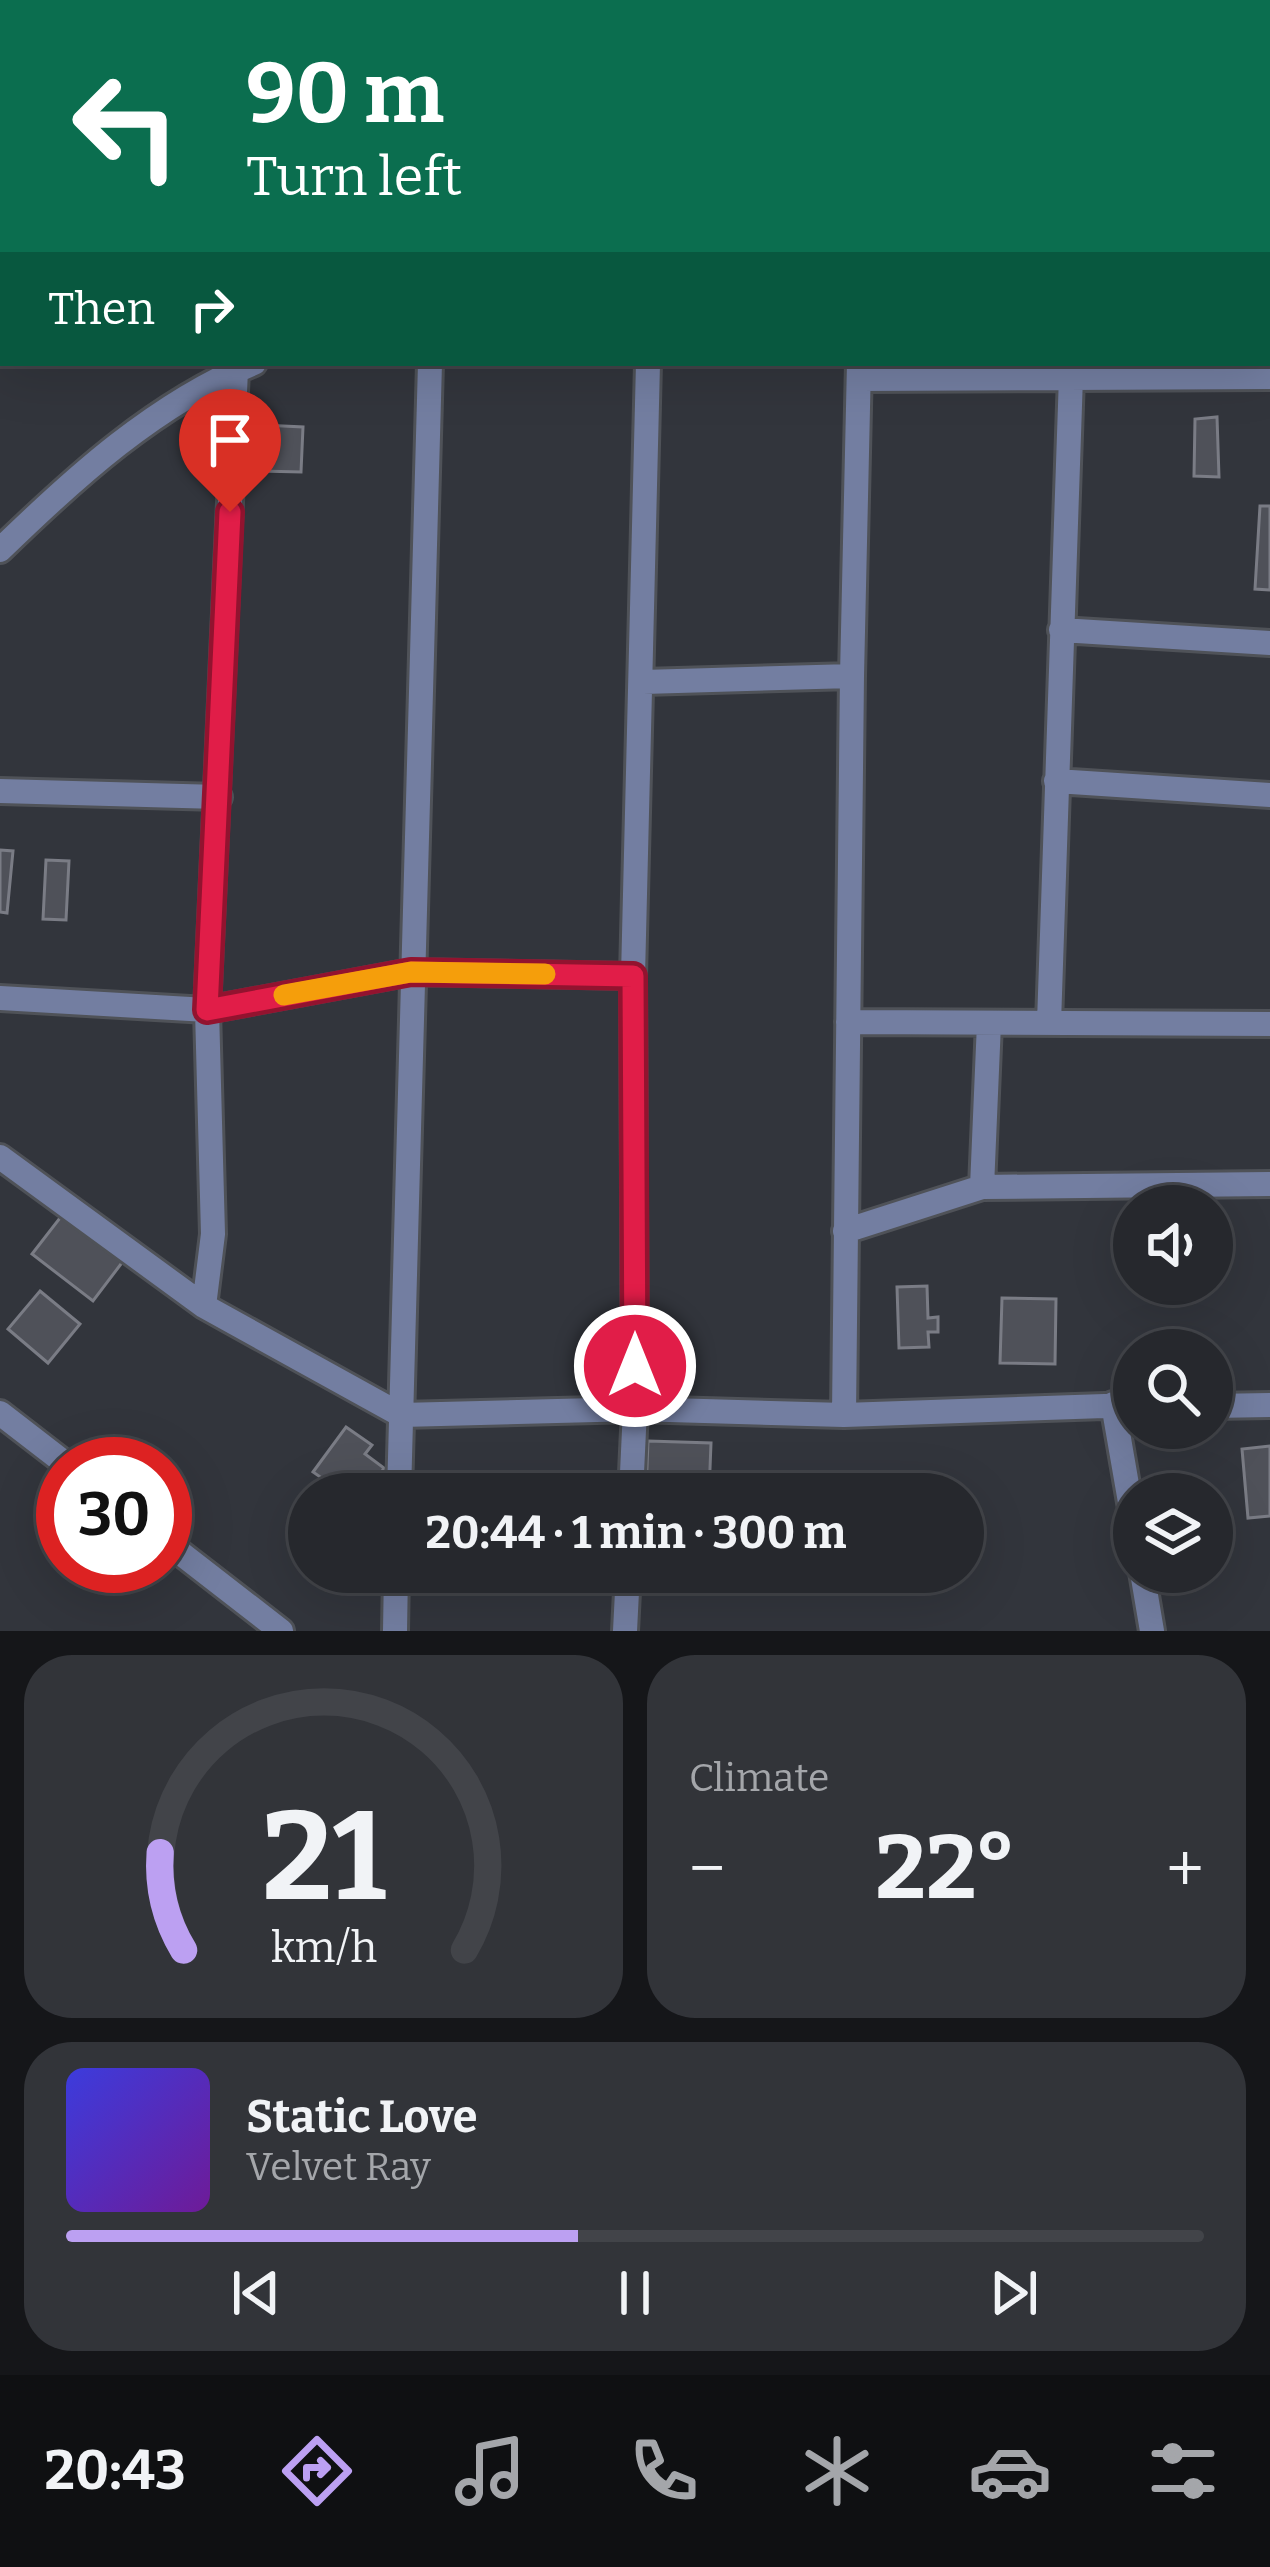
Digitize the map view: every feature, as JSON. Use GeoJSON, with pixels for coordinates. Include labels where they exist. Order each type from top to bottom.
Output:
{"type":"FeatureCollection","features":[{"type":"Feature","properties":{"kind":"street"},"geometry":{"type":"LineString","coordinates":[[400,1473],[430,366]]}},
{"type":"Feature","properties":{"kind":"street"},"geometry":{"type":"LineString","coordinates":[[632,1473],[633,976],[648,366]]}},
{"type":"Feature","properties":{"kind":"street"},"geometry":{"type":"LineString","coordinates":[[0,550],[76,475],[189,397],[245,367]]}},
{"type":"Feature","properties":{"kind":"street"},"geometry":{"type":"LineString","coordinates":[[204,1306],[213,1234],[207,1010],[245,367]]}},
{"type":"Feature","properties":{"kind":"street"},"geometry":{"type":"LineString","coordinates":[[844,1415],[851,676],[860,371],[1270,377]]}},
{"type":"Feature","properties":{"kind":"street"},"geometry":{"type":"LineString","coordinates":[[1049,1023],[1071,376]]}},
{"type":"Feature","properties":{"kind":"street"},"geometry":{"type":"LineString","coordinates":[[1060,630],[1270,643]]}},
{"type":"Feature","properties":{"kind":"street"},"geometry":{"type":"LineString","coordinates":[[643,682],[851,676]]}},
{"type":"Feature","properties":{"kind":"street"},"geometry":{"type":"LineString","coordinates":[[1056,781],[1270,795]]}},
{"type":"Feature","properties":{"kind":"street"},"geometry":{"type":"LineString","coordinates":[[0,791],[219,797]]}},
{"type":"Feature","properties":{"kind":"street"},"geometry":{"type":"LineString","coordinates":[[0,998],[207,1010],[411,972],[633,976]]}},
{"type":"Feature","properties":{"kind":"street"},"geometry":{"type":"LineString","coordinates":[[848,1022],[1270,1024]]}},
{"type":"Feature","properties":{"kind":"street"},"geometry":{"type":"LineString","coordinates":[[982,1187],[989,1022]]}},
{"type":"Feature","properties":{"kind":"street"},"geometry":{"type":"LineString","coordinates":[[0,1157],[204,1306],[401,1415],[635,1409],[844,1415],[1113,1404]]}},
{"type":"Feature","properties":{"kind":"street"},"geometry":{"type":"LineString","coordinates":[[845,1231],[982,1187],[1270,1184]]}},
{"type":"Feature","properties":{"kind":"street"},"geometry":{"type":"LineString","coordinates":[[1233,1406],[1270,1405]]}},
{"type":"Feature","properties":{"kind":"street"},"geometry":{"type":"LineString","coordinates":[[0,1413],[36,1441]]}},
{"type":"Feature","properties":{"kind":"street"},"geometry":{"type":"LineString","coordinates":[[192,1562],[281,1631]]}},
{"type":"Feature","properties":{"kind":"street"},"geometry":{"type":"LineString","coordinates":[[394,1631],[395,1593]]}},
{"type":"Feature","properties":{"kind":"street"},"geometry":{"type":"LineString","coordinates":[[625,1631],[627,1593]]}},
{"type":"Feature","properties":{"kind":"street"},"geometry":{"type":"LineString","coordinates":[[1146,1593],[1152,1631]]}},
{"type":"Feature","properties":{"kind":"building"},"geometry":{"type":"Polygon","coordinates":[[[1217,417],[1219,477],[1194,476],[1195,419],[1217,417]]]}},
{"type":"Feature","properties":{"kind":"building"},"geometry":{"type":"Polygon","coordinates":[[[262,425],[303,427],[301,472],[260,471],[262,425]]]}},
{"type":"Feature","properties":{"kind":"building"},"geometry":{"type":"Polygon","coordinates":[[[1260,506],[1270,506],[1270,590],[1255,589],[1260,506]]]}},
{"type":"Feature","properties":{"kind":"building"},"geometry":{"type":"Polygon","coordinates":[[[0,850],[13,851],[7,913],[0,912],[0,850]]]}},
{"type":"Feature","properties":{"kind":"building"},"geometry":{"type":"Polygon","coordinates":[[[46,860],[69,861],[66,920],[43,919],[46,860]]]}},
{"type":"Feature","properties":{"kind":"building"},"geometry":{"type":"Polygon","coordinates":[[[63,1214],[124,1260],[93,1301],[32,1254],[63,1214]]]}},
{"type":"Feature","properties":{"kind":"building"},"geometry":{"type":"Polygon","coordinates":[[[927,1286],[928,1318],[938,1317],[938,1332],[928,1332],[929,1347],[899,1348],[897,1287],[927,1286]]]}},
{"type":"Feature","properties":{"kind":"building"},"geometry":{"type":"Polygon","coordinates":[[[40,1291],[80,1324],[48,1363],[8,1329],[40,1291]]]}},
{"type":"Feature","properties":{"kind":"building"},"geometry":{"type":"Polygon","coordinates":[[[1002,1298],[1056,1299],[1055,1364],[1000,1363],[1002,1298]]]}},
{"type":"Feature","properties":{"kind":"building"},"geometry":{"type":"Polygon","coordinates":[[[346,1427],[372,1445],[365,1454],[384,1468],[381,1473],[313,1472],[346,1427]]]}},
{"type":"Feature","properties":{"kind":"building"},"geometry":{"type":"Polygon","coordinates":[[[648,1441],[711,1443],[710,1473],[647,1473],[648,1441]]]}},
{"type":"Feature","properties":{"kind":"building"},"geometry":{"type":"Polygon","coordinates":[[[1270,1446],[1270,1516],[1248,1518],[1242,1449],[1270,1446]]]}},
{"type":"Feature","properties":{"kind":"slow traffic"},"geometry":{"type":"LineString","coordinates":[[284,995],[411,972],[545,974]]}},
{"type":"Feature","properties":{"kind":"route"},"geometry":{"type":"LineString","coordinates":[[230,512],[207,1010],[411,972],[633,976],[635,1366]]}}]}
